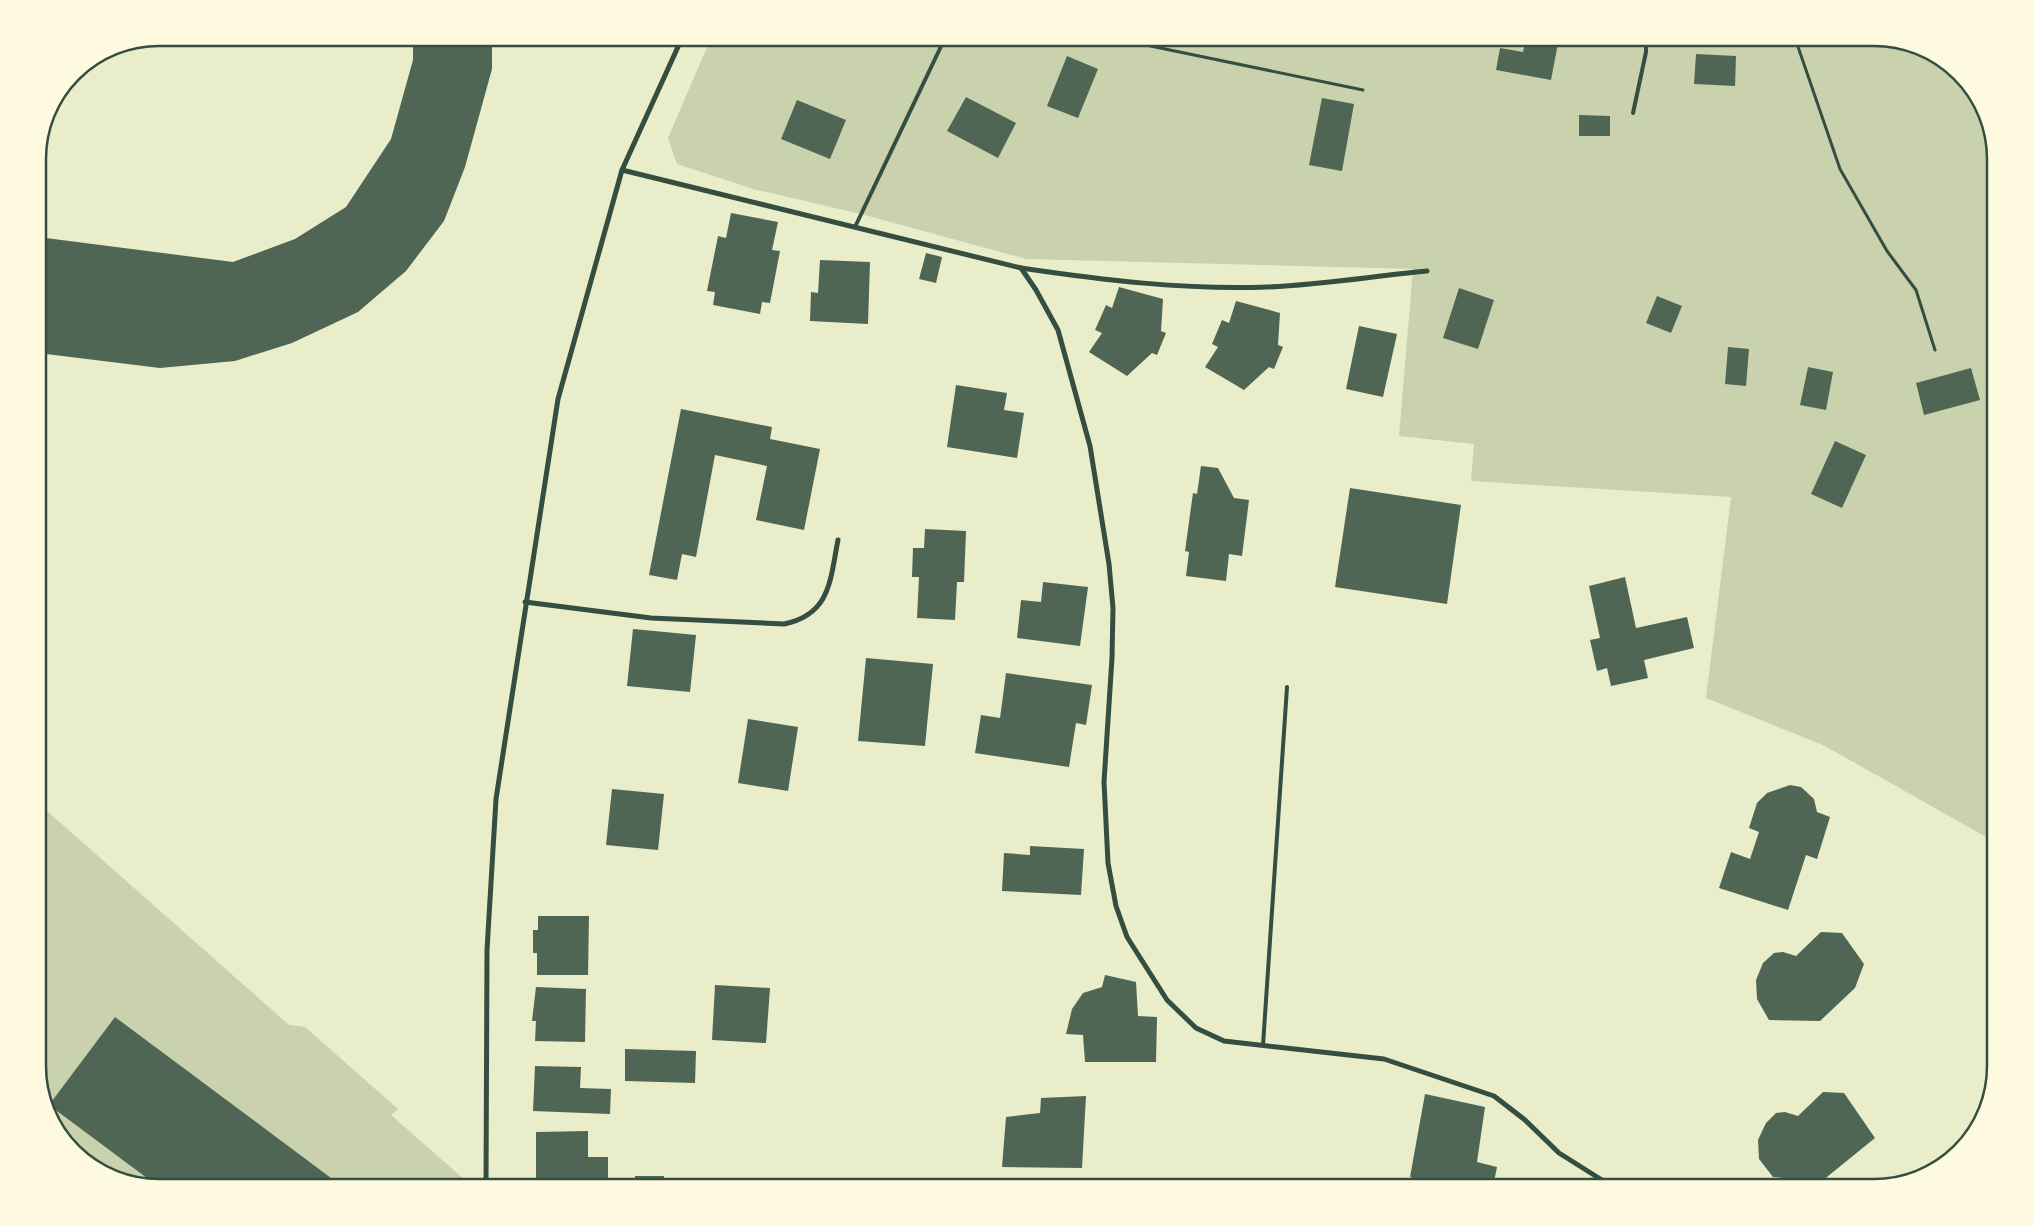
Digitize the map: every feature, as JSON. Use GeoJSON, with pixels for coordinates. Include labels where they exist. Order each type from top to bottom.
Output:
{"type":"FeatureCollection","features":[{"type":"Feature","properties":{"kind":"street"},"geometry":{"type":"LineString","coordinates":[[486,1179],[487,950],[496,799],[525,602],[558,399],[622,170],[678,46]]}},
{"type":"Feature","properties":{"kind":"street"},"geometry":{"type":"LineString","coordinates":[[622,170],[1021,268],[1096,279],[1183,286],[1268,287],[1427,270]]}},
{"type":"Feature","properties":{"kind":"street"},"geometry":{"type":"LineString","coordinates":[[1021,268],[1036,290],[1058,330],[1090,446],[1109,564],[1113,608],[1112,658],[1104,782],[1108,863],[1116,906],[1127,937],[1167,1000],[1196,1028],[1224,1040],[1384,1059],[1494,1096],[1525,1120],[1560,1153],[1599,1179]]}},
{"type":"Feature","properties":{"kind":"street"},"geometry":{"type":"LineString","coordinates":[[525,602],[651,618],[784,624],[801,620],[817,610],[828,591],[838,540]]}},
{"type":"Feature","properties":{"kind":"lane"},"geometry":{"type":"LineString","coordinates":[[855,227],[941,46]]}},
{"type":"Feature","properties":{"kind":"lane"},"geometry":{"type":"LineString","coordinates":[[1633,113],[1646,46]]}},
{"type":"Feature","properties":{"kind":"lane"},"geometry":{"type":"LineString","coordinates":[[1263,1045],[1287,687]]}},
{"type":"Feature","properties":{"kind":"path"},"geometry":{"type":"LineString","coordinates":[[1151,46],[1363,90]]}},
{"type":"Feature","properties":{"kind":"path"},"geometry":{"type":"LineString","coordinates":[[1798,46],[1840,169],[1887,251],[1916,290],[1936,350]]}},
{"type":"Feature","properties":{"kind":"green space"},"geometry":{"type":"Polygon","coordinates":[[[708,46],[1874,46],[1903,50],[1930,61],[1954,79],[1972,103],[1981,123],[1987,152],[1987,837],[1825,746],[1706,698],[1731,497],[1471,481],[1474,444],[1399,436],[1413,269],[1026,259],[861,214],[753,189],[677,164],[668,138],[708,46]]]}},
{"type":"Feature","properties":{"kind":"green space"},"geometry":{"type":"Polygon","coordinates":[[[46,810],[289,1025],[305,1027],[398,1109],[391,1115],[464,1179],[145,1178],[116,1170],[103,1164],[85,1151],[74,1140],[58,1116],[48,1088],[46,1073],[46,810]]]}},
{"type":"Feature","properties":{"kind":"building"},"geometry":{"type":"Polygon","coordinates":[[[413,46],[492,46],[492,69],[465,167],[444,221],[406,271],[358,312],[292,343],[235,361],[160,368],[46,354],[46,238],[233,262],[295,239],[346,207],[391,139],[413,60],[413,46]]]}},
{"type":"Feature","properties":{"kind":"building"},"geometry":{"type":"Polygon","coordinates":[[[1524,46],[1557,46],[1551,80],[1496,70],[1500,48],[1523,52],[1524,46]]]}},
{"type":"Feature","properties":{"kind":"building"},"geometry":{"type":"Polygon","coordinates":[[[1696,54],[1736,56],[1735,86],[1694,84],[1696,54]]]}},
{"type":"Feature","properties":{"kind":"building"},"geometry":{"type":"Polygon","coordinates":[[[1067,56],[1098,69],[1078,118],[1047,106],[1067,56]]]}},
{"type":"Feature","properties":{"kind":"building"},"geometry":{"type":"Polygon","coordinates":[[[966,97],[1016,123],[998,158],[947,131],[966,97]]]}},
{"type":"Feature","properties":{"kind":"building"},"geometry":{"type":"Polygon","coordinates":[[[1322,98],[1354,104],[1342,171],[1309,165],[1322,98]]]}},
{"type":"Feature","properties":{"kind":"building"},"geometry":{"type":"Polygon","coordinates":[[[797,100],[846,120],[830,159],[781,139],[797,100]]]}},
{"type":"Feature","properties":{"kind":"building"},"geometry":{"type":"Polygon","coordinates":[[[1579,115],[1610,116],[1610,136],[1579,136],[1579,115]]]}},
{"type":"Feature","properties":{"kind":"building"},"geometry":{"type":"Polygon","coordinates":[[[731,213],[778,222],[772,250],[780,251],[770,303],[762,302],[760,314],[713,305],[715,292],[707,291],[718,236],[726,238],[731,213]]]}},
{"type":"Feature","properties":{"kind":"building"},"geometry":{"type":"Polygon","coordinates":[[[926,253],[942,257],[936,283],[919,279],[926,253]]]}},
{"type":"Feature","properties":{"kind":"building"},"geometry":{"type":"Polygon","coordinates":[[[820,260],[870,262],[868,324],[810,321],[811,292],[818,293],[820,260]]]}},
{"type":"Feature","properties":{"kind":"building"},"geometry":{"type":"Polygon","coordinates":[[[1119,287],[1163,299],[1161,331],[1166,333],[1157,355],[1152,353],[1127,376],[1089,352],[1102,333],[1095,330],[1106,305],[1112,308],[1119,287]]]}},
{"type":"Feature","properties":{"kind":"building"},"geometry":{"type":"Polygon","coordinates":[[[1459,288],[1494,300],[1478,349],[1443,338],[1459,288]]]}},
{"type":"Feature","properties":{"kind":"building"},"geometry":{"type":"Polygon","coordinates":[[[1657,296],[1682,306],[1671,333],[1646,323],[1657,296]]]}},
{"type":"Feature","properties":{"kind":"building"},"geometry":{"type":"Polygon","coordinates":[[[1236,301],[1280,313],[1278,345],[1283,347],[1274,369],[1269,367],[1244,390],[1205,367],[1218,347],[1212,344],[1222,320],[1229,323],[1236,301]]]}},
{"type":"Feature","properties":{"kind":"building"},"geometry":{"type":"Polygon","coordinates":[[[1359,326],[1397,334],[1383,397],[1346,389],[1359,326]]]}},
{"type":"Feature","properties":{"kind":"building"},"geometry":{"type":"Polygon","coordinates":[[[1728,347],[1749,349],[1746,386],[1725,384],[1728,347]]]}},
{"type":"Feature","properties":{"kind":"building"},"geometry":{"type":"Polygon","coordinates":[[[1808,367],[1833,372],[1826,410],[1800,405],[1808,367]]]}},
{"type":"Feature","properties":{"kind":"building"},"geometry":{"type":"Polygon","coordinates":[[[1971,368],[1980,400],[1924,415],[1916,383],[1971,368]]]}},
{"type":"Feature","properties":{"kind":"building"},"geometry":{"type":"Polygon","coordinates":[[[956,385],[1007,393],[1004,410],[1024,413],[1017,458],[947,447],[956,385]]]}},
{"type":"Feature","properties":{"kind":"building"},"geometry":{"type":"Polygon","coordinates":[[[681,409],[772,427],[770,439],[820,449],[804,530],[756,520],[767,466],[715,455],[696,557],[682,554],[677,580],[649,575],[681,409]]]}},
{"type":"Feature","properties":{"kind":"building"},"geometry":{"type":"Polygon","coordinates":[[[1835,441],[1866,455],[1842,508],[1811,494],[1835,441]]]}},
{"type":"Feature","properties":{"kind":"building"},"geometry":{"type":"Polygon","coordinates":[[[1201,466],[1218,468],[1234,498],[1249,500],[1242,556],[1229,554],[1226,581],[1186,576],[1189,552],[1185,551],[1193,493],[1197,494],[1201,466]]]}},
{"type":"Feature","properties":{"kind":"building"},"geometry":{"type":"Polygon","coordinates":[[[1350,488],[1461,505],[1447,604],[1335,587],[1350,488]]]}},
{"type":"Feature","properties":{"kind":"building"},"geometry":{"type":"Polygon","coordinates":[[[925,529],[966,531],[964,582],[957,582],[955,620],[917,618],[919,577],[912,577],[913,548],[924,548],[925,529]]]}},
{"type":"Feature","properties":{"kind":"building"},"geometry":{"type":"Polygon","coordinates":[[[1625,577],[1636,628],[1687,617],[1694,648],[1644,660],[1648,678],[1611,686],[1607,668],[1597,671],[1590,640],[1600,638],[1589,586],[1625,577]]]}},
{"type":"Feature","properties":{"kind":"building"},"geometry":{"type":"Polygon","coordinates":[[[1043,582],[1088,587],[1080,646],[1017,638],[1021,600],[1041,602],[1043,582]]]}},
{"type":"Feature","properties":{"kind":"building"},"geometry":{"type":"Polygon","coordinates":[[[633,629],[696,635],[690,692],[627,686],[633,629]]]}},
{"type":"Feature","properties":{"kind":"building"},"geometry":{"type":"Polygon","coordinates":[[[866,658],[933,664],[925,746],[858,741],[866,658]]]}},
{"type":"Feature","properties":{"kind":"building"},"geometry":{"type":"Polygon","coordinates":[[[1006,673],[1092,685],[1086,725],[1076,723],[1069,767],[975,753],[981,715],[1000,718],[1006,673]]]}},
{"type":"Feature","properties":{"kind":"building"},"geometry":{"type":"Polygon","coordinates":[[[748,719],[798,727],[788,791],[738,783],[748,719]]]}},
{"type":"Feature","properties":{"kind":"building"},"geometry":{"type":"Polygon","coordinates":[[[1790,785],[1801,787],[1814,799],[1817,812],[1830,817],[1817,859],[1806,855],[1788,910],[1719,888],[1731,852],[1750,859],[1759,832],[1749,828],[1757,803],[1767,793],[1790,785]]]}},
{"type":"Feature","properties":{"kind":"building"},"geometry":{"type":"Polygon","coordinates":[[[612,789],[664,794],[658,850],[606,845],[612,789]]]}},
{"type":"Feature","properties":{"kind":"building"},"geometry":{"type":"Polygon","coordinates":[[[1030,846],[1084,849],[1081,895],[1002,891],[1004,853],[1030,855],[1030,846]]]}},
{"type":"Feature","properties":{"kind":"building"},"geometry":{"type":"Polygon","coordinates":[[[538,916],[589,916],[588,975],[537,975],[537,953],[533,953],[533,930],[538,930],[538,916]]]}},
{"type":"Feature","properties":{"kind":"building"},"geometry":{"type":"Polygon","coordinates":[[[1821,932],[1842,933],[1864,964],[1855,988],[1820,1021],[1769,1020],[1757,999],[1756,980],[1763,963],[1774,953],[1783,952],[1796,956],[1821,932]]]}},
{"type":"Feature","properties":{"kind":"building"},"geometry":{"type":"Polygon","coordinates":[[[1105,975],[1136,982],[1138,1016],[1157,1017],[1156,1062],[1085,1062],[1083,1035],[1066,1034],[1072,1009],[1083,993],[1102,987],[1105,975]]]}},
{"type":"Feature","properties":{"kind":"building"},"geometry":{"type":"Polygon","coordinates":[[[715,985],[770,988],[766,1043],[712,1040],[715,985]]]}},
{"type":"Feature","properties":{"kind":"building"},"geometry":{"type":"Polygon","coordinates":[[[536,987],[586,989],[585,1042],[535,1041],[536,1021],[532,1021],[536,987]]]}},
{"type":"Feature","properties":{"kind":"building"},"geometry":{"type":"Polygon","coordinates":[[[115,1017],[332,1179],[147,1178],[55,1110],[52,1101],[115,1017]]]}},
{"type":"Feature","properties":{"kind":"building"},"geometry":{"type":"Polygon","coordinates":[[[625,1049],[696,1051],[695,1083],[625,1081],[625,1049]]]}},
{"type":"Feature","properties":{"kind":"building"},"geometry":{"type":"Polygon","coordinates":[[[535,1066],[581,1067],[580,1088],[611,1089],[610,1114],[533,1111],[535,1066]]]}},
{"type":"Feature","properties":{"kind":"building"},"geometry":{"type":"Polygon","coordinates":[[[1823,1092],[1844,1093],[1875,1138],[1824,1179],[1773,1177],[1759,1159],[1758,1140],[1766,1123],[1776,1113],[1785,1112],[1798,1116],[1823,1092]]]}},
{"type":"Feature","properties":{"kind":"building"},"geometry":{"type":"Polygon","coordinates":[[[1425,1094],[1485,1107],[1477,1162],[1497,1167],[1495,1179],[1416,1179],[1410,1177],[1425,1094]]]}},
{"type":"Feature","properties":{"kind":"building"},"geometry":{"type":"Polygon","coordinates":[[[1086,1096],[1082,1168],[1002,1167],[1006,1117],[1040,1113],[1041,1098],[1086,1096]]]}},
{"type":"Feature","properties":{"kind":"building"},"geometry":{"type":"Polygon","coordinates":[[[588,1131],[588,1157],[608,1157],[608,1179],[536,1179],[536,1132],[588,1131]]]}},
{"type":"Feature","properties":{"kind":"building"},"geometry":{"type":"Polygon","coordinates":[[[635,1176],[664,1176],[664,1179],[635,1179],[635,1176]]]}}]}
